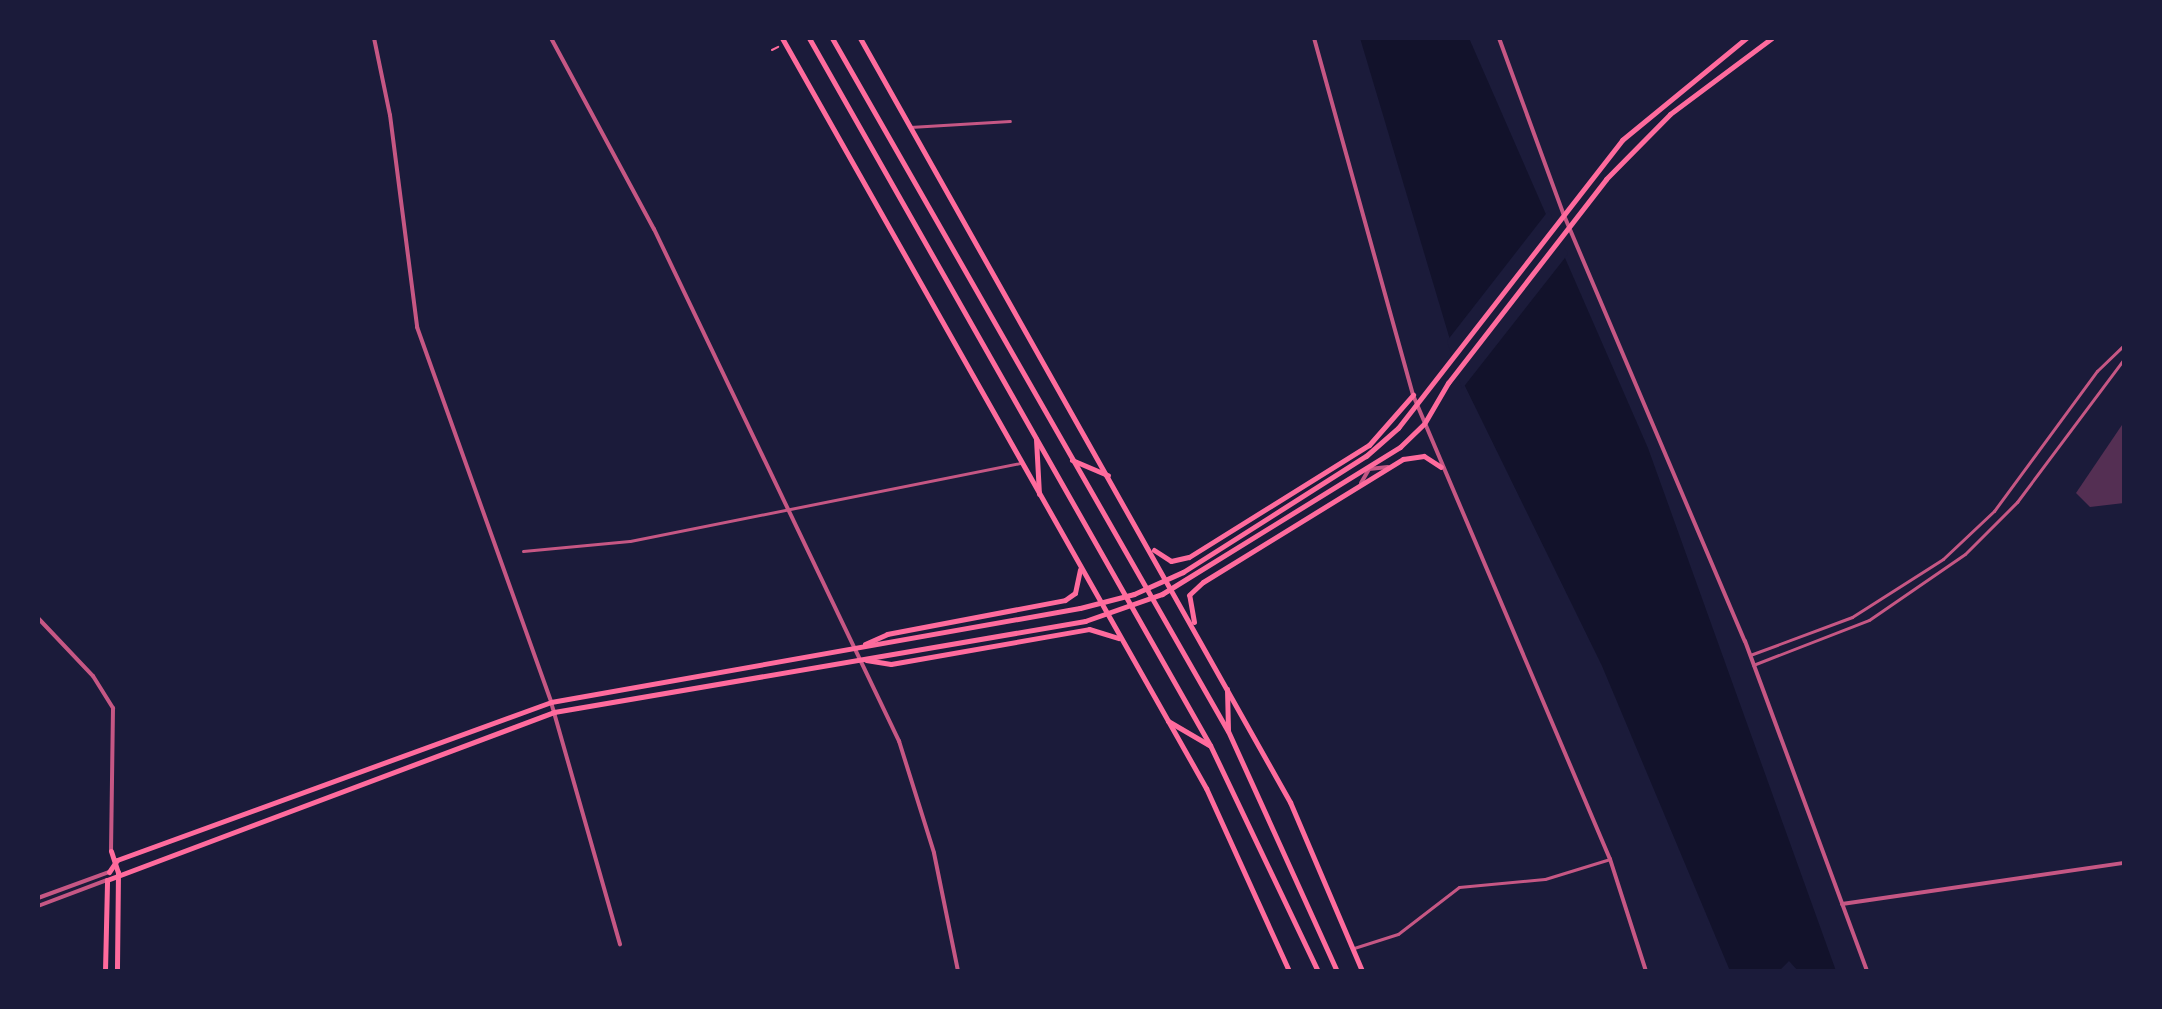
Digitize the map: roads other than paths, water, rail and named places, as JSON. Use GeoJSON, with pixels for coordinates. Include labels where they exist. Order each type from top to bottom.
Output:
{"type":"FeatureCollection","features":[{"type":"Feature","properties":{"kind":"main road"},"geometry":{"type":"LineString","coordinates":[[782,38],[1168,721],[1243,862],[1289,971]]}},
{"type":"Feature","properties":{"kind":"main road"},"geometry":{"type":"LineString","coordinates":[[809,38],[1210,745],[1318,971]]}},
{"type":"Feature","properties":{"kind":"main road"},"geometry":{"type":"LineString","coordinates":[[832,38],[1228,731],[1337,971]]}},
{"type":"Feature","properties":{"kind":"main road"},"geometry":{"type":"LineString","coordinates":[[860,38],[1290,802],[1362,971]]}},
{"type":"Feature","properties":{"kind":"main road"},"geometry":{"type":"LineString","coordinates":[[109,872],[117,860],[551,702],[1080,608],[1134,594],[1183,572],[1366,456],[1417,404],[1554,223],[1632,130],[1746,38]]}},
{"type":"Feature","properties":{"kind":"main road"},"geometry":{"type":"LineString","coordinates":[[107,880],[118,872],[554,712],[890,655],[1118,612],[1213,567],[1369,469],[1424,424],[1448,383],[1568,226],[1648,135],[1772,38]]}},
{"type":"Feature","properties":{"kind":"main road"},"geometry":{"type":"LineString","coordinates":[[1145,540],[1163,559],[1189,557],[1369,445],[1413,395]]}},
{"type":"Feature","properties":{"kind":"main road"},"geometry":{"type":"LineString","coordinates":[[1036,438],[1039,494]]}},
{"type":"Feature","properties":{"kind":"main road"},"geometry":{"type":"LineString","coordinates":[[1198,635],[1189,601],[1193,590],[1390,466],[1415,455],[1441,467]]}},
{"type":"Feature","properties":{"kind":"main road"},"geometry":{"type":"LineString","coordinates":[[1071,460],[1108,475]]}},
{"type":"Feature","properties":{"kind":"main road"},"geometry":{"type":"LineString","coordinates":[[856,649],[887,634],[1065,600],[1079,586],[1080,565]]}},
{"type":"Feature","properties":{"kind":"main road"},"geometry":{"type":"LineString","coordinates":[[861,659],[891,664],[1089,629],[1123,641]]}},
{"type":"Feature","properties":{"kind":"main road"},"geometry":{"type":"LineString","coordinates":[[1227,689],[1228,731]]}},
{"type":"Feature","properties":{"kind":"main road"},"geometry":{"type":"LineString","coordinates":[[1168,721],[1210,745]]}},
{"type":"Feature","properties":{"kind":"main road"},"geometry":{"type":"LineString","coordinates":[[111,851],[117,860],[118,872],[117,971]]}},
{"type":"Feature","properties":{"kind":"main road"},"geometry":{"type":"LineString","coordinates":[[105,971],[107,880],[111,851]]}},
{"type":"Feature","properties":{"kind":"street"},"geometry":{"type":"LineString","coordinates":[[374,38],[388,100],[417,327],[551,702],[620,944]]}},
{"type":"Feature","properties":{"kind":"street"},"geometry":{"type":"LineString","coordinates":[[551,38],[654,229],[861,659],[920,799],[958,971]]}},
{"type":"Feature","properties":{"kind":"street"},"geometry":{"type":"LineString","coordinates":[[1314,38],[1413,395],[1610,859],[1646,971]]}},
{"type":"Feature","properties":{"kind":"street"},"geometry":{"type":"LineString","coordinates":[[1499,38],[1568,226],[1750,655],[1867,971]]}},
{"type":"Feature","properties":{"kind":"street"},"geometry":{"type":"LineString","coordinates":[[910,127],[1010,121]]}},
{"type":"Feature","properties":{"kind":"street"},"geometry":{"type":"LineString","coordinates":[[1750,655],[1852,617],[1943,559],[1994,511],[2097,371],[2124,345]]}},
{"type":"Feature","properties":{"kind":"street"},"geometry":{"type":"LineString","coordinates":[[1753,665],[1869,620],[1965,554],[2017,502],[2124,359]]}},
{"type":"Feature","properties":{"kind":"street"},"geometry":{"type":"LineString","coordinates":[[523,551],[630,541],[1022,463]]}},
{"type":"Feature","properties":{"kind":"street"},"geometry":{"type":"LineString","coordinates":[[1360,485],[1369,469],[1390,466]]}},
{"type":"Feature","properties":{"kind":"street"},"geometry":{"type":"LineString","coordinates":[[38,618],[93,676],[113,708],[111,851]]}},
{"type":"Feature","properties":{"kind":"street"},"geometry":{"type":"LineString","coordinates":[[1354,948],[1398,934],[1459,887],[1545,879],[1610,859]]}},
{"type":"Feature","properties":{"kind":"street"},"geometry":{"type":"LineString","coordinates":[[1842,904],[2124,863]]}},
{"type":"Feature","properties":{"kind":"street"},"geometry":{"type":"LineString","coordinates":[[38,898],[109,872]]}},
{"type":"Feature","properties":{"kind":"street"},"geometry":{"type":"LineString","coordinates":[[38,906],[107,880]]}}]}
